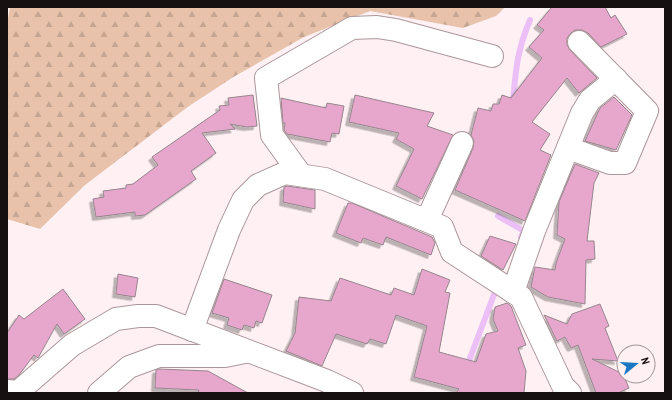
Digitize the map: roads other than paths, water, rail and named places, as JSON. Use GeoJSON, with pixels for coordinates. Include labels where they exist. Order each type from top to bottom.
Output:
{"type":"FeatureCollection","features":[{"type":"Feature","properties":{"kind":"street"},"geometry":{"type":"LineString","coordinates":[[301,176],[272,135],[266,78],[352,28],[377,27],[396,30],[492,56]]}},
{"type":"Feature","properties":{"kind":"street"},"geometry":{"type":"LineString","coordinates":[[568,148],[610,163],[625,163],[647,111],[579,42]]}},
{"type":"Feature","properties":{"kind":"street"},"geometry":{"type":"LineString","coordinates":[[513,292],[534,231],[568,148],[590,100],[616,79]]}},
{"type":"Feature","properties":{"kind":"street"},"geometry":{"type":"LineString","coordinates":[[427,220],[462,143]]}},
{"type":"Feature","properties":{"kind":"street"},"geometry":{"type":"LineString","coordinates":[[192,330],[229,230],[243,200],[258,185],[285,173],[325,179],[442,227],[452,252],[522,298],[563,386],[570,393]]}},
{"type":"Feature","properties":{"kind":"street"},"geometry":{"type":"LineString","coordinates":[[7,391],[18,392],[72,345],[116,319],[138,316],[156,316],[352,393]]}},
{"type":"Feature","properties":{"kind":"street"},"geometry":{"type":"LineString","coordinates":[[99,393],[128,367],[159,356],[224,356],[248,352]]}},
{"type":"Feature","properties":{"kind":"waterway"},"geometry":{"type":"LineString","coordinates":[[513,101],[518,60],[522,41],[530,20]]}},
{"type":"Feature","properties":{"kind":"waterway"},"geometry":{"type":"LineString","coordinates":[[498,216],[524,231],[521,237]]}},
{"type":"Feature","properties":{"kind":"waterway"},"geometry":{"type":"LineString","coordinates":[[467,366],[495,292]]}}]}
